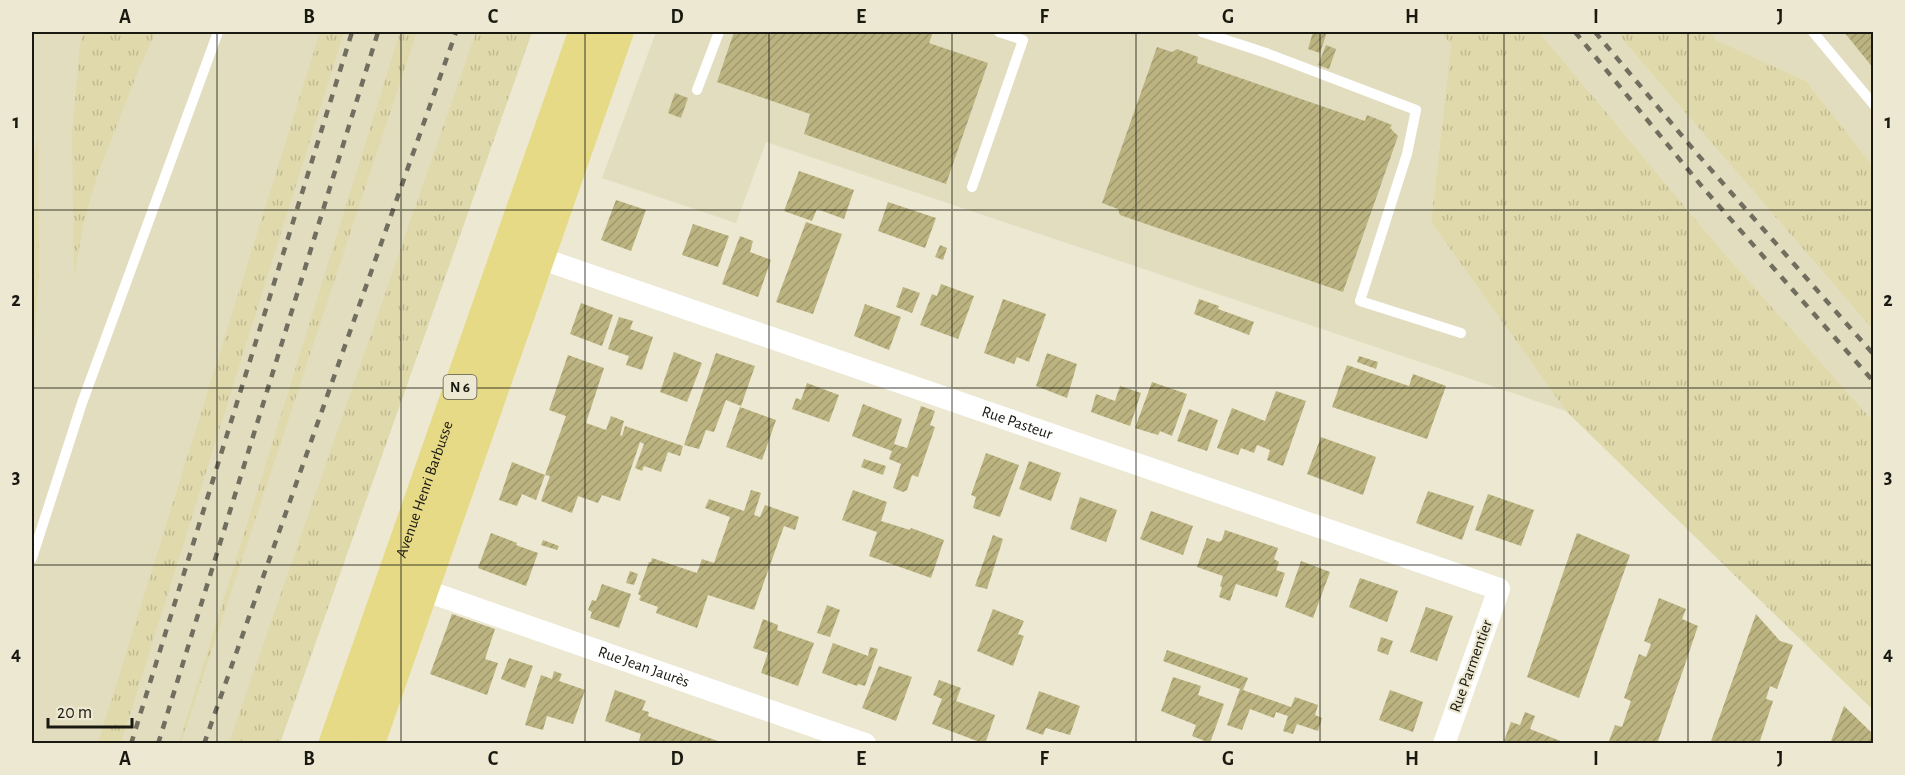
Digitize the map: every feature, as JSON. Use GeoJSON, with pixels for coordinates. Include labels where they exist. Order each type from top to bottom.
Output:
{"type":"FeatureCollection","features":[{"type":"Feature","properties":{"kind":"main road","name":"Avenue Henri Barbusse"},"geometry":{"type":"LineString","coordinates":[[335,744],[585,32]]}},
{"type":"Feature","properties":{"kind":"main road","name":"Avenue Henri Barbusse"},"geometry":{"type":"LineString","coordinates":[[368,744],[617,32]]}},
{"type":"Feature","properties":{"kind":"street","name":"Rue Pasteur"},"geometry":{"type":"LineString","coordinates":[[537,257],[1499,589]]}},
{"type":"Feature","properties":{"kind":"street","name":"Rue Jean Jaurès"},"geometry":{"type":"LineString","coordinates":[[421,589],[865,744]]}},
{"type":"Feature","properties":{"kind":"street","name":"Rue Parmentier"},"geometry":{"type":"LineString","coordinates":[[1444,744],[1499,589]]}},
{"type":"Feature","properties":{"kind":"lane"},"geometry":{"type":"LineString","coordinates":[[32,558],[82,403],[218,32]]}},
{"type":"Feature","properties":{"kind":"lane"},"geometry":{"type":"LineString","coordinates":[[697,90],[719,32]]}},
{"type":"Feature","properties":{"kind":"lane"},"geometry":{"type":"LineString","coordinates":[[972,187],[1023,40],[999,32]]}},
{"type":"Feature","properties":{"kind":"lane"},"geometry":{"type":"LineString","coordinates":[[1202,32],[1266,53],[1416,110],[1407,154],[1360,301],[1461,333]]}},
{"type":"Feature","properties":{"kind":"lane"},"geometry":{"type":"LineString","coordinates":[[1813,32],[1874,105]]}},
{"type":"Feature","properties":{"kind":"shaded area"},"geometry":{"type":"Polygon","coordinates":[[[32,32],[532,32],[280,743],[32,743],[32,32]]]}},
{"type":"Feature","properties":{"kind":"shaded area"},"geometry":{"type":"Polygon","coordinates":[[[656,32],[1441,32],[1451,45],[1431,222],[1566,411],[766,142],[736,223],[602,178],[656,32]]]}},
{"type":"Feature","properties":{"kind":"shaded area"},"geometry":{"type":"Polygon","coordinates":[[[1539,32],[1618,32],[1873,330],[1873,421],[1722,251],[1539,32]]]}},
{"type":"Feature","properties":{"kind":"shaded area"},"geometry":{"type":"Polygon","coordinates":[[[1711,32],[1873,32],[1873,166],[1806,81],[1716,40],[1711,32]]]}},
{"type":"Feature","properties":{"kind":"green space"},"geometry":{"type":"Polygon","coordinates":[[[83,32],[156,32],[98,173],[84,221],[74,277],[72,132],[83,32]]]}},
{"type":"Feature","properties":{"kind":"green space"},"geometry":{"type":"Polygon","coordinates":[[[320,32],[344,32],[121,743],[98,743],[320,32]]]}},
{"type":"Feature","properties":{"kind":"green space"},"geometry":{"type":"Polygon","coordinates":[[[400,32],[417,32],[181,743],[179,743],[400,32]]]}},
{"type":"Feature","properties":{"kind":"green space"},"geometry":{"type":"Polygon","coordinates":[[[476,32],[532,32],[280,743],[229,743],[476,32]]]}},
{"type":"Feature","properties":{"kind":"green space"},"geometry":{"type":"Polygon","coordinates":[[[1441,32],[1539,32],[1722,251],[1873,421],[1873,710],[1566,411],[1431,222],[1451,45],[1441,32]]]}},
{"type":"Feature","properties":{"kind":"green space"},"geometry":{"type":"Polygon","coordinates":[[[1618,32],[1711,32],[1716,40],[1806,81],[1873,166],[1873,330],[1627,45],[1618,32]]]}},
{"type":"Feature","properties":{"kind":"green space"},"geometry":{"type":"Polygon","coordinates":[[[38,135],[39,273],[32,373],[32,163],[38,135]]]}},
{"type":"Feature","properties":{"kind":"building"},"geometry":{"type":"Polygon","coordinates":[[[734,32],[933,32],[929,43],[988,63],[946,184],[804,134],[810,114],[717,82],[734,32]]]}},
{"type":"Feature","properties":{"kind":"building"},"geometry":{"type":"Polygon","coordinates":[[[1313,32],[1327,32],[1320,53],[1308,49],[1313,32]]]}},
{"type":"Feature","properties":{"kind":"building"},"geometry":{"type":"Polygon","coordinates":[[[1844,32],[1874,32],[1874,69],[1844,32]]]}},
{"type":"Feature","properties":{"kind":"building"},"geometry":{"type":"Polygon","coordinates":[[[1326,45],[1336,49],[1329,69],[1318,65],[1326,45]]]}},
{"type":"Feature","properties":{"kind":"building"},"geometry":{"type":"Polygon","coordinates":[[[1157,47],[1172,52],[1177,49],[1198,57],[1197,63],[1365,121],[1367,115],[1392,125],[1390,128],[1398,136],[1343,292],[1120,215],[1118,209],[1102,203],[1157,47]]]}},
{"type":"Feature","properties":{"kind":"building"},"geometry":{"type":"Polygon","coordinates":[[[675,93],[688,98],[681,118],[668,113],[675,93]]]}},
{"type":"Feature","properties":{"kind":"building"},"geometry":{"type":"Polygon","coordinates":[[[799,171],[854,190],[844,219],[817,209],[812,221],[784,211],[799,171]]]}},
{"type":"Feature","properties":{"kind":"building"},"geometry":{"type":"Polygon","coordinates":[[[616,200],[646,210],[631,251],[601,240],[616,200]]]}},
{"type":"Feature","properties":{"kind":"building"},"geometry":{"type":"Polygon","coordinates":[[[888,202],[936,218],[925,248],[878,231],[888,202]]]}},
{"type":"Feature","properties":{"kind":"building"},"geometry":{"type":"Polygon","coordinates":[[[806,222],[842,234],[813,314],[776,302],[806,222]]]}},
{"type":"Feature","properties":{"kind":"building"},"geometry":{"type":"Polygon","coordinates":[[[693,224],[729,236],[718,267],[682,255],[693,224]]]}},
{"type":"Feature","properties":{"kind":"building"},"geometry":{"type":"Polygon","coordinates":[[[740,236],[753,241],[750,252],[771,260],[758,297],[722,284],[740,236]]]}},
{"type":"Feature","properties":{"kind":"building"},"geometry":{"type":"Polygon","coordinates":[[[940,245],[947,248],[943,260],[935,257],[940,245]]]}},
{"type":"Feature","properties":{"kind":"building"},"geometry":{"type":"Polygon","coordinates":[[[941,284],[974,296],[958,339],[920,325],[932,294],[937,296],[941,284]]]}},
{"type":"Feature","properties":{"kind":"building"},"geometry":{"type":"Polygon","coordinates":[[[903,287],[920,293],[912,313],[896,307],[903,287]]]}},
{"type":"Feature","properties":{"kind":"building"},"geometry":{"type":"Polygon","coordinates":[[[1003,299],[1046,314],[1029,362],[1017,357],[1014,364],[984,353],[1003,299]]]}},
{"type":"Feature","properties":{"kind":"building"},"geometry":{"type":"Polygon","coordinates":[[[1199,299],[1219,306],[1218,309],[1254,322],[1249,335],[1194,314],[1199,299]]]}},
{"type":"Feature","properties":{"kind":"building"},"geometry":{"type":"Polygon","coordinates":[[[581,303],[613,315],[602,346],[570,334],[581,303]]]}},
{"type":"Feature","properties":{"kind":"building"},"geometry":{"type":"Polygon","coordinates":[[[865,304],[901,317],[889,350],[854,336],[865,304]]]}},
{"type":"Feature","properties":{"kind":"building"},"geometry":{"type":"Polygon","coordinates":[[[619,317],[633,321],[630,329],[653,337],[642,370],[626,365],[629,356],[608,349],[619,317]]]}},
{"type":"Feature","properties":{"kind":"building"},"geometry":{"type":"Polygon","coordinates":[[[674,352],[702,363],[687,402],[660,392],[674,352]]]}},
{"type":"Feature","properties":{"kind":"building"},"geometry":{"type":"Polygon","coordinates":[[[716,353],[755,366],[741,406],[726,400],[714,432],[706,430],[699,449],[684,445],[716,353]]]}},
{"type":"Feature","properties":{"kind":"building"},"geometry":{"type":"Polygon","coordinates":[[[1047,353],[1077,364],[1067,398],[1036,386],[1047,353]]]}},
{"type":"Feature","properties":{"kind":"building"},"geometry":{"type":"Polygon","coordinates":[[[568,355],[604,368],[586,423],[606,430],[611,416],[624,421],[620,435],[622,436],[625,426],[683,446],[680,456],[668,452],[661,472],[644,466],[642,471],[635,468],[644,444],[640,442],[620,501],[602,495],[598,503],[578,496],[572,513],[541,501],[550,476],[545,475],[566,416],[549,410],[568,355]]]}},
{"type":"Feature","properties":{"kind":"building"},"geometry":{"type":"Polygon","coordinates":[[[1359,356],[1378,362],[1376,369],[1357,362],[1359,356]]]}},
{"type":"Feature","properties":{"kind":"building"},"geometry":{"type":"Polygon","coordinates":[[[1347,365],[1409,386],[1413,374],[1446,386],[1427,439],[1332,407],[1347,365]]]}},
{"type":"Feature","properties":{"kind":"building"},"geometry":{"type":"Polygon","coordinates":[[[1152,382],[1187,394],[1172,436],[1160,431],[1158,435],[1135,428],[1152,382]]]}},
{"type":"Feature","properties":{"kind":"building"},"geometry":{"type":"Polygon","coordinates":[[[807,383],[839,395],[829,422],[792,409],[796,398],[801,400],[807,383]]]}},
{"type":"Feature","properties":{"kind":"building"},"geometry":{"type":"Polygon","coordinates":[[[1120,386],[1141,393],[1130,426],[1091,412],[1096,394],[1115,401],[1120,386]]]}},
{"type":"Feature","properties":{"kind":"building"},"geometry":{"type":"Polygon","coordinates":[[[1276,391],[1306,401],[1283,466],[1267,460],[1270,450],[1257,445],[1254,453],[1241,448],[1238,455],[1217,448],[1232,408],[1265,421],[1276,391]]]}},
{"type":"Feature","properties":{"kind":"building"},"geometry":{"type":"Polygon","coordinates":[[[863,404],[902,419],[894,444],[907,448],[921,406],[935,411],[930,425],[935,427],[918,477],[912,475],[907,490],[903,492],[893,488],[901,464],[889,459],[892,451],[852,436],[863,404]]]}},
{"type":"Feature","properties":{"kind":"building"},"geometry":{"type":"Polygon","coordinates":[[[740,407],[776,420],[762,460],[726,447],[740,407]]]}},
{"type":"Feature","properties":{"kind":"building"},"geometry":{"type":"Polygon","coordinates":[[[1189,409],[1218,420],[1207,451],[1177,441],[1189,409]]]}},
{"type":"Feature","properties":{"kind":"building"},"geometry":{"type":"Polygon","coordinates":[[[1321,437],[1376,457],[1363,495],[1307,474],[1321,437]]]}},
{"type":"Feature","properties":{"kind":"building"},"geometry":{"type":"Polygon","coordinates":[[[986,453],[1019,465],[1000,517],[973,508],[976,497],[971,495],[986,453]]]}},
{"type":"Feature","properties":{"kind":"building"},"geometry":{"type":"Polygon","coordinates":[[[864,459],[886,466],[883,475],[861,467],[864,459]]]}},
{"type":"Feature","properties":{"kind":"building"},"geometry":{"type":"Polygon","coordinates":[[[1029,461],[1061,473],[1051,501],[1019,489],[1029,461]]]}},
{"type":"Feature","properties":{"kind":"building"},"geometry":{"type":"Polygon","coordinates":[[[512,462],[545,475],[536,500],[522,494],[517,506],[499,500],[512,462]]]}},
{"type":"Feature","properties":{"kind":"building"},"geometry":{"type":"Polygon","coordinates":[[[751,490],[761,493],[754,515],[760,517],[765,505],[799,517],[795,530],[784,526],[754,610],[708,595],[697,628],[656,613],[658,607],[639,600],[641,596],[638,594],[652,558],[697,573],[702,559],[714,563],[730,517],[705,508],[709,499],[744,511],[751,490]]]}},
{"type":"Feature","properties":{"kind":"building"},"geometry":{"type":"Polygon","coordinates":[[[853,490],[887,502],[881,521],[910,530],[911,528],[944,540],[931,578],[869,556],[877,532],[842,520],[853,490]]]}},
{"type":"Feature","properties":{"kind":"building"},"geometry":{"type":"Polygon","coordinates":[[[1428,491],[1474,506],[1462,540],[1416,523],[1428,491]]]}},
{"type":"Feature","properties":{"kind":"building"},"geometry":{"type":"Polygon","coordinates":[[[1488,494],[1534,510],[1521,546],[1475,530],[1488,494]]]}},
{"type":"Feature","properties":{"kind":"building"},"geometry":{"type":"Polygon","coordinates":[[[1080,497],[1117,510],[1106,542],[1070,529],[1080,497]]]}},
{"type":"Feature","properties":{"kind":"building"},"geometry":{"type":"Polygon","coordinates":[[[1151,511],[1193,526],[1183,555],[1140,539],[1151,511]]]}},
{"type":"Feature","properties":{"kind":"building"},"geometry":{"type":"Polygon","coordinates":[[[1225,530],[1278,548],[1274,559],[1279,562],[1276,570],[1285,573],[1277,597],[1236,584],[1230,601],[1219,597],[1223,576],[1197,567],[1207,538],[1219,542],[1225,530]]]}},
{"type":"Feature","properties":{"kind":"building"},"geometry":{"type":"Polygon","coordinates":[[[491,533],[538,553],[526,586],[478,568],[491,533]]]}},
{"type":"Feature","properties":{"kind":"building"},"geometry":{"type":"Polygon","coordinates":[[[1577,533],[1630,555],[1579,698],[1527,677],[1577,533]]]}},
{"type":"Feature","properties":{"kind":"building"},"geometry":{"type":"Polygon","coordinates":[[[993,535],[1003,539],[987,589],[975,586],[993,535]]]}},
{"type":"Feature","properties":{"kind":"building"},"geometry":{"type":"Polygon","coordinates":[[[543,540],[559,546],[557,550],[541,545],[543,540]]]}},
{"type":"Feature","properties":{"kind":"building"},"geometry":{"type":"Polygon","coordinates":[[[1301,561],[1330,572],[1313,618],[1285,607],[1301,561]]]}},
{"type":"Feature","properties":{"kind":"building"},"geometry":{"type":"Polygon","coordinates":[[[630,571],[638,574],[634,585],[626,583],[630,571]]]}},
{"type":"Feature","properties":{"kind":"building"},"geometry":{"type":"Polygon","coordinates":[[[1360,578],[1398,591],[1387,622],[1349,607],[1360,578]]]}},
{"type":"Feature","properties":{"kind":"building"},"geometry":{"type":"Polygon","coordinates":[[[602,584],[631,594],[619,628],[590,618],[592,612],[588,610],[592,600],[596,601],[602,584]]]}},
{"type":"Feature","properties":{"kind":"building"},"geometry":{"type":"Polygon","coordinates":[[[1659,598],[1686,609],[1682,619],[1698,626],[1682,673],[1657,744],[1608,744],[1615,725],[1622,727],[1631,701],[1624,698],[1639,654],[1646,657],[1651,644],[1644,641],[1659,598]]]}},
{"type":"Feature","properties":{"kind":"building"},"geometry":{"type":"Polygon","coordinates":[[[827,605],[840,610],[830,637],[817,633],[827,605]]]}},
{"type":"Feature","properties":{"kind":"building"},"geometry":{"type":"Polygon","coordinates":[[[1426,607],[1453,616],[1437,661],[1410,652],[1426,607]]]}},
{"type":"Feature","properties":{"kind":"building"},"geometry":{"type":"Polygon","coordinates":[[[993,609],[1024,621],[1018,634],[1024,636],[1013,666],[977,651],[993,609]]]}},
{"type":"Feature","properties":{"kind":"building"},"geometry":{"type":"Polygon","coordinates":[[[452,614],[495,629],[485,659],[498,663],[487,695],[430,674],[452,614]]]}},
{"type":"Feature","properties":{"kind":"building"},"geometry":{"type":"Polygon","coordinates":[[[1756,614],[1780,641],[1793,645],[1777,689],[1770,686],[1766,699],[1773,701],[1759,744],[1710,744],[1756,614]]]}},
{"type":"Feature","properties":{"kind":"building"},"geometry":{"type":"Polygon","coordinates":[[[763,619],[778,625],[777,630],[814,643],[798,686],[761,673],[768,653],[753,648],[763,619]]]}},
{"type":"Feature","properties":{"kind":"building"},"geometry":{"type":"Polygon","coordinates":[[[1381,637],[1393,641],[1388,655],[1377,651],[1381,637]]]}},
{"type":"Feature","properties":{"kind":"building"},"geometry":{"type":"Polygon","coordinates":[[[833,643],[868,656],[870,647],[878,649],[865,686],[858,684],[857,686],[822,673],[833,643]]]}},
{"type":"Feature","properties":{"kind":"building"},"geometry":{"type":"Polygon","coordinates":[[[1167,650],[1248,678],[1243,690],[1291,707],[1295,697],[1318,705],[1315,715],[1322,718],[1318,731],[1297,724],[1293,734],[1283,731],[1288,716],[1276,712],[1274,718],[1250,709],[1242,730],[1227,725],[1240,689],[1163,661],[1167,650]]]}},
{"type":"Feature","properties":{"kind":"building"},"geometry":{"type":"Polygon","coordinates":[[[509,658],[533,666],[525,688],[501,679],[509,658]]]}},
{"type":"Feature","properties":{"kind":"building"},"geometry":{"type":"Polygon","coordinates":[[[879,666],[912,677],[896,721],[862,708],[879,666]]]}},
{"type":"Feature","properties":{"kind":"building"},"geometry":{"type":"Polygon","coordinates":[[[554,671],[562,674],[559,681],[585,690],[573,724],[547,716],[543,730],[525,725],[541,675],[552,679],[554,671]]]}},
{"type":"Feature","properties":{"kind":"building"},"geometry":{"type":"Polygon","coordinates":[[[1173,677],[1201,686],[1198,695],[1224,704],[1210,743],[1192,736],[1196,725],[1161,711],[1173,677]]]}},
{"type":"Feature","properties":{"kind":"building"},"geometry":{"type":"Polygon","coordinates":[[[939,680],[961,688],[956,701],[995,715],[985,744],[932,724],[942,699],[933,695],[939,680]]]}},
{"type":"Feature","properties":{"kind":"building"},"geometry":{"type":"Polygon","coordinates":[[[615,690],[646,701],[642,710],[649,712],[648,716],[726,744],[638,744],[641,734],[605,721],[615,690]]]}},
{"type":"Feature","properties":{"kind":"building"},"geometry":{"type":"Polygon","coordinates":[[[1390,690],[1423,702],[1413,732],[1379,720],[1390,690]]]}},
{"type":"Feature","properties":{"kind":"building"},"geometry":{"type":"Polygon","coordinates":[[[1039,691],[1080,706],[1070,735],[1046,728],[1043,735],[1026,729],[1039,691]]]}},
{"type":"Feature","properties":{"kind":"building"},"geometry":{"type":"Polygon","coordinates":[[[1844,706],[1874,735],[1874,744],[1830,744],[1844,706]]]}},
{"type":"Feature","properties":{"kind":"building"},"geometry":{"type":"Polygon","coordinates":[[[1525,712],[1535,716],[1530,729],[1568,744],[1503,744],[1511,722],[1520,725],[1525,712]]]}},
{"type":"Feature","properties":{"kind":"railway"},"geometry":{"type":"LineString","coordinates":[[131,744],[352,32]]}},
{"type":"Feature","properties":{"kind":"railway"},"geometry":{"type":"LineString","coordinates":[[158,744],[378,32]]}},
{"type":"Feature","properties":{"kind":"railway"},"geometry":{"type":"LineString","coordinates":[[204,744],[456,32]]}},
{"type":"Feature","properties":{"kind":"railway"},"geometry":{"type":"LineString","coordinates":[[1575,32],[1704,189],[1874,382]]}},
{"type":"Feature","properties":{"kind":"railway"},"geometry":{"type":"LineString","coordinates":[[1595,32],[1699,156],[1874,355]]}}]}
